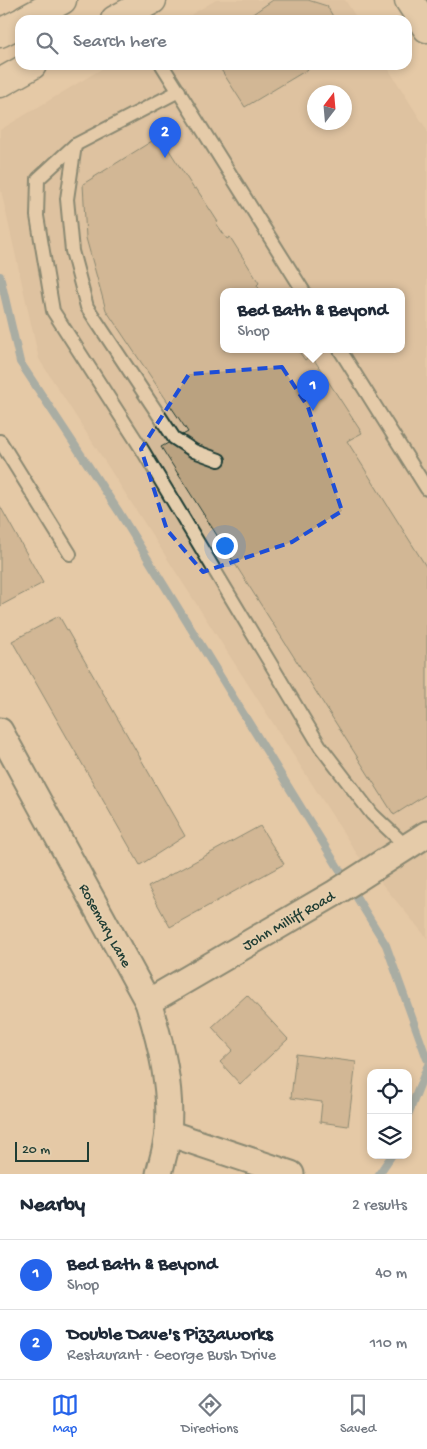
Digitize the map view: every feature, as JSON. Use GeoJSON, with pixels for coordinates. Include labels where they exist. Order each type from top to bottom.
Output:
{"type":"FeatureCollection","features":[{"type":"Feature","properties":{"kind":"main road"},"geometry":{"type":"LineString","coordinates":[[34,15],[62,0]]}},
{"type":"Feature","properties":{"kind":"main road"},"geometry":{"type":"LineString","coordinates":[[409,0],[427,28]]}},
{"type":"Feature","properties":{"kind":"main road"},"geometry":{"type":"LineString","coordinates":[[0,34],[15,26]]}},
{"type":"Feature","properties":{"kind":"main road"},"geometry":{"type":"LineString","coordinates":[[0,83],[23,70]]}},
{"type":"Feature","properties":{"kind":"street","name":"Rosemary Lane"},"geometry":{"type":"LineString","coordinates":[[0,731],[148,1002],[162,1054],[169,1095],[168,1133],[159,1174]]}},
{"type":"Feature","properties":{"kind":"street","name":"John Milliff Road"},"geometry":{"type":"LineString","coordinates":[[148,1002],[335,892],[409,846]]}},
{"type":"Feature","properties":{"kind":"street"},"geometry":{"type":"LineString","coordinates":[[168,1133],[291,1174]]}},
{"type":"Feature","properties":{"kind":"lane"},"geometry":{"type":"LineString","coordinates":[[165,70],[301,288]]}},
{"type":"Feature","properties":{"kind":"lane"},"geometry":{"type":"LineString","coordinates":[[178,91],[75,145],[38,179],[37,216],[53,311],[143,451],[320,746],[372,814],[409,846]]}},
{"type":"Feature","properties":{"kind":"lane"},"geometry":{"type":"LineString","coordinates":[[75,145],[67,198],[72,251],[87,307],[174,438],[194,451],[219,460]]}},
{"type":"Feature","properties":{"kind":"lane"},"geometry":{"type":"LineString","coordinates":[[342,353],[427,489]]}},
{"type":"Feature","properties":{"kind":"lane"},"geometry":{"type":"LineString","coordinates":[[0,441],[70,554]]}},
{"type":"Feature","properties":{"kind":"highlighted area"},"geometry":{"type":"Polygon","coordinates":[[[282,367],[308,407],[342,511],[292,542],[203,572],[167,530],[141,449],[189,374],[282,367]]]}},
{"type":"Feature","properties":{"kind":"shaded area"},"geometry":{"type":"Polygon","coordinates":[[[216,0],[345,0],[355,15],[190,15],[216,0]]]}},
{"type":"Feature","properties":{"kind":"shaded area"},"geometry":{"type":"Polygon","coordinates":[[[100,70],[389,70],[427,130],[427,938],[357,854],[39,359],[0,186],[0,130],[100,70]]]}},
{"type":"Feature","properties":{"kind":"building"},"geometry":{"type":"Polygon","coordinates":[[[273,0],[308,0],[327,6],[332,15],[251,15],[273,0]]]}},
{"type":"Feature","properties":{"kind":"building"},"geometry":{"type":"Polygon","coordinates":[[[221,70],[307,70],[245,107],[221,70]]]}},
{"type":"Feature","properties":{"kind":"building"},"geometry":{"type":"Polygon","coordinates":[[[160,136],[218,222],[216,223],[227,239],[230,237],[259,283],[257,285],[259,288],[220,288],[220,353],[300,353],[305,360],[311,355],[362,433],[347,441],[427,568],[427,794],[394,815],[161,447],[188,432],[106,310],[86,238],[83,184],[160,136]]]}},
{"type":"Feature","properties":{"kind":"building"},"geometry":{"type":"Polygon","coordinates":[[[0,506],[43,583],[0,606],[0,506]]]}},
{"type":"Feature","properties":{"kind":"building"},"geometry":{"type":"Polygon","coordinates":[[[59,616],[185,836],[140,865],[12,641],[59,616]]]}},
{"type":"Feature","properties":{"kind":"building"},"geometry":{"type":"Polygon","coordinates":[[[260,826],[284,864],[170,927],[148,887],[260,826]]]}},
{"type":"Feature","properties":{"kind":"building"},"geometry":{"type":"Polygon","coordinates":[[[247,995],[288,1039],[240,1084],[220,1062],[233,1050],[212,1027],[247,995]]]}},
{"type":"Feature","properties":{"kind":"building"},"geometry":{"type":"Polygon","coordinates":[[[296,1054],[356,1062],[348,1126],[320,1122],[322,1102],[291,1098],[296,1054]]]}},
{"type":"Feature","properties":{"kind":"waterway"},"geometry":{"type":"LineString","coordinates":[[0,276],[20,362],[119,512],[386,945],[427,1059]]}},
{"type":"Feature","properties":{"kind":"waterway"},"geometry":{"type":"LineString","coordinates":[[408,1114],[427,1067]]}},
{"type":"Feature","properties":{"kind":"waterway"},"geometry":{"type":"LineString","coordinates":[[379,1174],[389,1159]]}},
{"type":"Feature","properties":{"kind":"place","name":"Double Dave's Pizzaworks"},"geometry":{"type":"Point","coordinates":[165,158]}},
{"type":"Feature","properties":{"kind":"place","name":"Bed Bath & Beyond"},"geometry":{"type":"Point","coordinates":[313,411]}}]}
